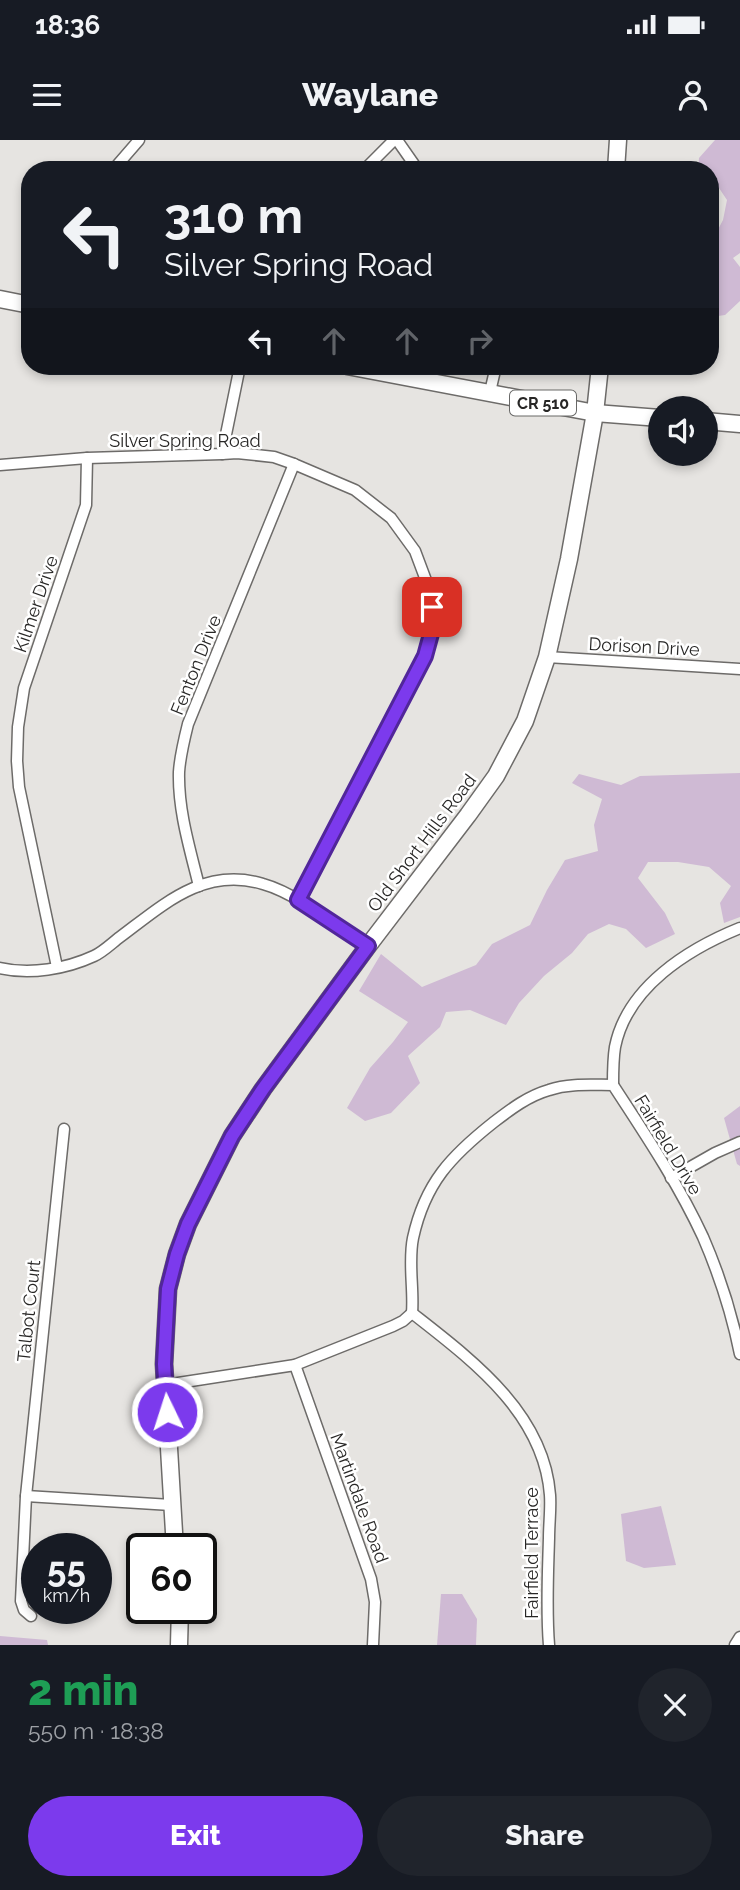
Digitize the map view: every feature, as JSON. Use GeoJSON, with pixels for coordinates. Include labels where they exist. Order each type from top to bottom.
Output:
{"type":"FeatureCollection","features":[{"type":"Feature","properties":{"kind":"main road"},"geometry":{"type":"LineString","coordinates":[[617,161],[618,140]]}},
{"type":"Feature","properties":{"kind":"main road"},"geometry":{"type":"LineString","coordinates":[[0,299],[21,303]]}},
{"type":"Feature","properties":{"kind":"main road","name":"CR 510"},"geometry":{"type":"LineString","coordinates":[[396,375],[595,413],[648,417]]}},
{"type":"Feature","properties":{"kind":"main road","name":"Old Short Hills Road"},"geometry":{"type":"LineString","coordinates":[[174,1533],[164,1364],[168,1289],[188,1224],[232,1136],[263,1089],[496,776],[525,721],[547,657],[569,559],[595,413],[599,375]]}},
{"type":"Feature","properties":{"kind":"main road"},"geometry":{"type":"LineString","coordinates":[[718,422],[740,424]]}},
{"type":"Feature","properties":{"kind":"main road"},"geometry":{"type":"LineString","coordinates":[[180,1624],[180,1645]]}},
{"type":"Feature","properties":{"kind":"street"},"geometry":{"type":"LineString","coordinates":[[121,161],[139,140]]}},
{"type":"Feature","properties":{"kind":"street"},"geometry":{"type":"LineString","coordinates":[[373,161],[395,140],[411,161]]}},
{"type":"Feature","properties":{"kind":"street"},"geometry":{"type":"LineString","coordinates":[[222,454],[238,375]]}},
{"type":"Feature","properties":{"kind":"street"},"geometry":{"type":"LineString","coordinates":[[490,392],[494,375]]}},
{"type":"Feature","properties":{"kind":"street","name":"Silver Spring Road"},"geometry":{"type":"LineString","coordinates":[[0,465],[87,458],[222,454],[274,457],[355,490],[391,518],[415,551],[430,591],[434,623],[425,656],[298,900]]}},
{"type":"Feature","properties":{"kind":"street","name":"Kilmer Drive"},"geometry":{"type":"LineString","coordinates":[[57,967],[19,787],[19,727],[24,688],[86,505],[87,458]]}},
{"type":"Feature","properties":{"kind":"street","name":"Fenton Drive"},"geometry":{"type":"LineString","coordinates":[[199,886],[182,816],[179,772],[182,750],[188,724],[294,464]]}},
{"type":"Feature","properties":{"kind":"street","name":"Dorison Drive"},"geometry":{"type":"LineString","coordinates":[[547,657],[740,669]]}},
{"type":"Feature","properties":{"kind":"street"},"geometry":{"type":"LineString","coordinates":[[0,968],[10,971],[37,971],[95,956],[173,897],[199,886],[234,879],[264,884],[298,900],[368,946]]}},
{"type":"Feature","properties":{"kind":"street"},"geometry":{"type":"LineString","coordinates":[[613,1085],[617,1038],[632,1006],[672,964],[740,928]]}},
{"type":"Feature","properties":{"kind":"street","name":"Fairfield Drive"},"geometry":{"type":"LineString","coordinates":[[412,1313],[412,1242],[419,1215],[428,1193],[453,1157],[489,1126],[531,1097],[552,1089],[613,1085],[671,1178],[703,1238],[730,1311],[740,1354]]}},
{"type":"Feature","properties":{"kind":"street","name":"Talbot Court"},"geometry":{"type":"LineString","coordinates":[[24,1533],[64,1129]]}},
{"type":"Feature","properties":{"kind":"street"},"geometry":{"type":"LineString","coordinates":[[671,1178],[740,1142]]}},
{"type":"Feature","properties":{"kind":"street"},"geometry":{"type":"LineString","coordinates":[[165,1385],[295,1365],[393,1326],[412,1313]]}},
{"type":"Feature","properties":{"kind":"street","name":"Fairfield Terrace"},"geometry":{"type":"LineString","coordinates":[[412,1313],[483,1373],[509,1399],[527,1423],[536,1442],[546,1469],[550,1494],[547,1606],[549,1645]]}},
{"type":"Feature","properties":{"kind":"street","name":"Martindale Road"},"geometry":{"type":"LineString","coordinates":[[295,1365],[371,1579],[376,1602],[373,1645]]}},
{"type":"Feature","properties":{"kind":"street"},"geometry":{"type":"LineString","coordinates":[[26,1496],[171,1505]]}},
{"type":"Feature","properties":{"kind":"street"},"geometry":{"type":"LineString","coordinates":[[735,1645],[740,1637]]}},
{"type":"Feature","properties":{"kind":"shaded area"},"geometry":{"type":"Polygon","coordinates":[[[715,140],[740,140],[740,253],[733,258],[740,267],[740,301],[725,315],[719,316],[719,228],[727,200],[719,188],[719,161],[699,161],[715,140]]]}},
{"type":"Feature","properties":{"kind":"shaded area"},"geometry":{"type":"Polygon","coordinates":[[[740,773],[740,917],[724,923],[720,903],[731,886],[709,867],[678,862],[648,862],[638,878],[665,913],[675,934],[646,948],[626,929],[609,924],[588,934],[572,953],[544,976],[519,1003],[506,1025],[470,1010],[446,1012],[440,1027],[408,1056],[420,1083],[391,1113],[365,1121],[347,1108],[370,1068],[408,1022],[359,991],[381,954],[422,987],[476,965],[492,944],[530,925],[565,860],[598,851],[594,825],[602,799],[572,783],[579,774],[621,785],[640,776],[740,773]]]}},
{"type":"Feature","properties":{"kind":"shaded area"},"geometry":{"type":"Polygon","coordinates":[[[740,1106],[740,1166],[737,1164],[724,1118],[740,1106]]]}},
{"type":"Feature","properties":{"kind":"shaded area"},"geometry":{"type":"Polygon","coordinates":[[[661,1506],[676,1565],[644,1568],[626,1561],[621,1514],[661,1506]]]}},
{"type":"Feature","properties":{"kind":"shaded area"},"geometry":{"type":"Polygon","coordinates":[[[441,1594],[462,1594],[477,1619],[476,1645],[437,1645],[441,1594]]]}},
{"type":"Feature","properties":{"kind":"shaded area"},"geometry":{"type":"Polygon","coordinates":[[[0,1636],[47,1640],[48,1645],[0,1645],[0,1636]]]}},
{"type":"Feature","properties":{"kind":"route"},"geometry":{"type":"LineString","coordinates":[[167,1412],[164,1364],[168,1289],[188,1224],[232,1136],[263,1089],[368,946],[298,900],[425,656],[434,623],[432,607]]}}]}
